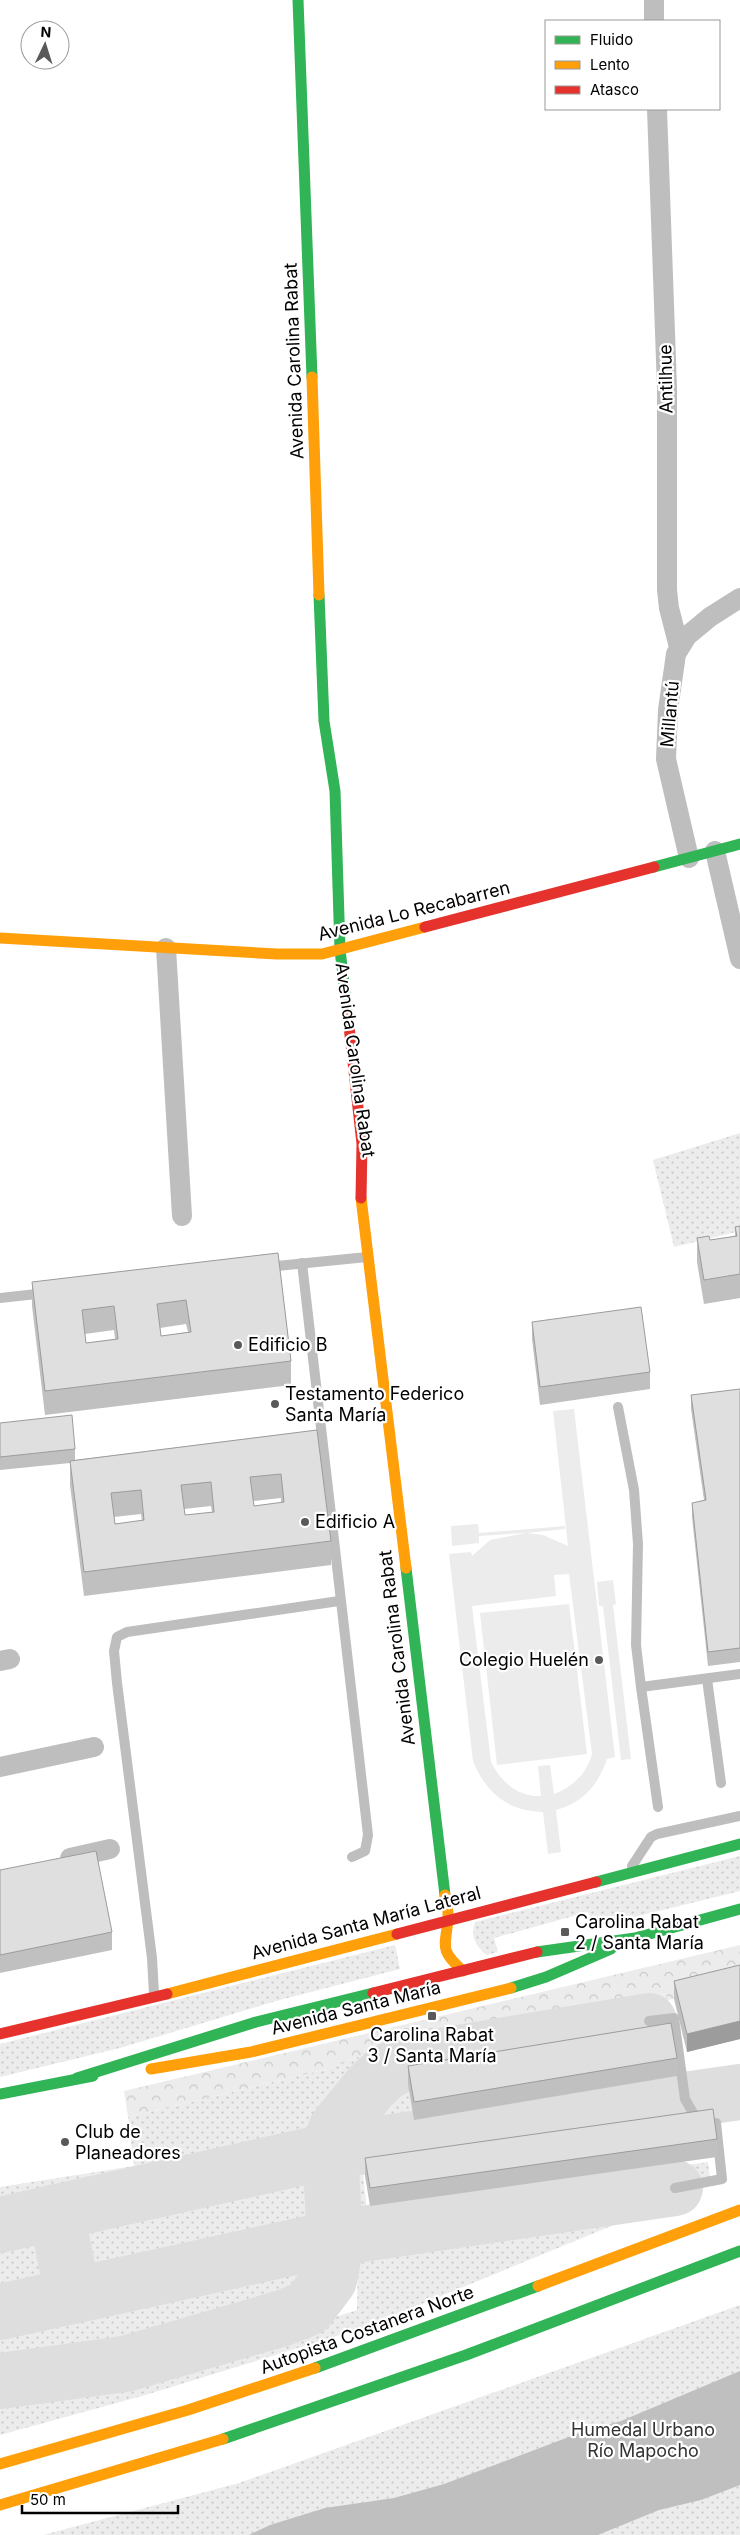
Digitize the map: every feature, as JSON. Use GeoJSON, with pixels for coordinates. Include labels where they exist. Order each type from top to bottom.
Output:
{"type":"FeatureCollection","features":[{"type":"Feature","properties":{"kind":"main road","name":"Avenida Carolina Rabat"},"geometry":{"type":"LineString","coordinates":[[298,0],[324,721],[335,791],[340,950],[362,1144],[361,1194],[448,1919],[443,1935],[450,1960],[466,1985]]}},
{"type":"Feature","properties":{"kind":"main road","name":"Avenida Carolina Rabat"},"geometry":{"type":"LineString","coordinates":[[319,765],[324,721]]}},
{"type":"Feature","properties":{"kind":"main road","name":"Avenida Lo Recabarren"},"geometry":{"type":"LineString","coordinates":[[0,938],[166,948],[322,954],[740,844]]}},
{"type":"Feature","properties":{"kind":"main road","name":"Avenida Carolina Rabat"},"geometry":{"type":"LineString","coordinates":[[349,1152],[361,1194]]}},
{"type":"Feature","properties":{"kind":"main road","name":"Avenida Santa María Lateral"},"geometry":{"type":"LineString","coordinates":[[0,2034],[154,1997],[740,1844]]}},
{"type":"Feature","properties":{"kind":"main road","name":"Avenida Santa María"},"geometry":{"type":"LineString","coordinates":[[77,2078],[256,2022],[466,1985],[546,1977],[635,1938],[740,1909]]}},
{"type":"Feature","properties":{"kind":"main road"},"geometry":{"type":"LineString","coordinates":[[448,1919],[461,1932]]}},
{"type":"Feature","properties":{"kind":"main road","name":"Avenida Santa María"},"geometry":{"type":"LineString","coordinates":[[0,2094],[77,2078],[144,2070],[251,2052],[466,1985],[563,1947],[635,1938]]}},
{"type":"Feature","properties":{"kind":"main road"},"geometry":{"type":"LineString","coordinates":[[466,1985],[468,1957]]}},
{"type":"Feature","properties":{"kind":"main road","name":"Autopista Costanera Norte"},"geometry":{"type":"LineString","coordinates":[[0,2464],[174,2415],[275,2383],[740,2210]]}},
{"type":"Feature","properties":{"kind":"main road"},"geometry":{"type":"LineString","coordinates":[[0,2505],[241,2434],[555,2323],[740,2252]]}},
{"type":"Feature","properties":{"kind":"street"},"geometry":{"type":"LineString","coordinates":[[654,0],[654,20]]}},
{"type":"Feature","properties":{"kind":"street","name":"Antilhue"},"geometry":{"type":"LineString","coordinates":[[657,110],[667,388],[667,590],[669,608],[679,647]]}},
{"type":"Feature","properties":{"kind":"street","name":"Millantú"},"geometry":{"type":"LineString","coordinates":[[689,858],[666,759],[668,710],[676,654],[687,636],[696,628],[740,598]]}},
{"type":"Feature","properties":{"kind":"street"},"geometry":{"type":"LineString","coordinates":[[715,851],[740,959]]}},
{"type":"Feature","properties":{"kind":"street"},"geometry":{"type":"LineString","coordinates":[[166,948],[182,1216]]}},
{"type":"Feature","properties":{"kind":"street"},"geometry":{"type":"LineString","coordinates":[[0,1767],[94,1746]]}},
{"type":"Feature","properties":{"kind":"street"},"geometry":{"type":"LineString","coordinates":[[55,1861],[110,1849]]}},
{"type":"Feature","properties":{"kind":"lane"},"geometry":{"type":"LineString","coordinates":[[253,1269],[369,1257]]}},
{"type":"Feature","properties":{"kind":"lane"},"geometry":{"type":"LineString","coordinates":[[302,1263],[339,1601],[368,1835],[365,1852],[352,1858]]}},
{"type":"Feature","properties":{"kind":"lane"},"geometry":{"type":"LineString","coordinates":[[0,1298],[58,1291]]}},
{"type":"Feature","properties":{"kind":"lane"},"geometry":{"type":"LineString","coordinates":[[618,1408],[634,1490],[636,1526],[636,1645],[658,1807]]}},
{"type":"Feature","properties":{"kind":"lane"},"geometry":{"type":"LineString","coordinates":[[154,1997],[152,1958],[117,1682],[114,1651],[117,1637],[127,1632],[339,1601]]}},
{"type":"Feature","properties":{"kind":"lane"},"geometry":{"type":"LineString","coordinates":[[641,1687],[740,1674]]}},
{"type":"Feature","properties":{"kind":"lane"},"geometry":{"type":"LineString","coordinates":[[707,1679],[721,1783]]}},
{"type":"Feature","properties":{"kind":"lane"},"geometry":{"type":"LineString","coordinates":[[627,1873],[652,1837],[657,1834],[740,1816]]}},
{"type":"Feature","properties":{"kind":"lane"},"geometry":{"type":"LineString","coordinates":[[649,2021],[674,2018],[685,2099],[699,2124],[716,2123],[722,2179],[675,2188]]}},
{"type":"Feature","properties":{"kind":"green space"},"geometry":{"type":"Polygon","coordinates":[[[740,1133],[740,1231],[674,1247],[653,1160],[740,1133]]]}},
{"type":"Feature","properties":{"kind":"green space"},"geometry":{"type":"Polygon","coordinates":[[[574,1409],[615,1757],[607,1759],[594,1785],[582,1798],[556,1810],[561,1852],[548,1854],[543,1812],[519,1808],[500,1798],[484,1782],[473,1761],[449,1554],[471,1552],[472,1556],[490,1540],[525,1533],[479,1536],[479,1543],[452,1546],[451,1526],[478,1524],[479,1533],[565,1526],[565,1529],[527,1533],[543,1535],[568,1546],[553,1411],[574,1409]],[[569,1574],[554,1575],[556,1596],[472,1606],[491,1762],[500,1776],[518,1791],[533,1796],[541,1796],[538,1766],[550,1765],[554,1794],[578,1779],[587,1767],[592,1754],[569,1574]]]}},
{"type":"Feature","properties":{"kind":"green space"},"geometry":{"type":"Polygon","coordinates":[[[613,1580],[616,1604],[613,1605],[631,1759],[621,1760],[603,1606],[599,1606],[597,1582],[613,1580]]]}},
{"type":"Feature","properties":{"kind":"green space"},"geometry":{"type":"Polygon","coordinates":[[[569,1604],[587,1754],[497,1765],[480,1613],[569,1604]]]}},
{"type":"Feature","properties":{"kind":"green space"},"geometry":{"type":"Polygon","coordinates":[[[740,1856],[740,1891],[594,1927],[588,1912],[494,1938],[498,1952],[487,1955],[475,1941],[473,1932],[475,1922],[740,1856]]]}},
{"type":"Feature","properties":{"kind":"green space"},"geometry":{"type":"Polygon","coordinates":[[[395,1945],[400,1969],[276,2001],[120,2048],[0,2077],[0,2044],[395,1945]]]}},
{"type":"Feature","properties":{"kind":"green space"},"geometry":{"type":"Polygon","coordinates":[[[740,1945],[740,1982],[668,2000],[666,1994],[437,2033],[379,2049],[327,2069],[128,2117],[124,2091],[740,1945]]]}},
{"type":"Feature","properties":{"kind":"green space"},"geometry":{"type":"Polygon","coordinates":[[[667,1994],[671,2013],[397,2057],[360,2084],[340,2104],[327,2130],[322,2146],[0,2219],[0,2187],[134,2166],[128,2117],[327,2069],[379,2049],[437,2033],[667,1994]]]}},
{"type":"Feature","properties":{"kind":"green space"},"geometry":{"type":"Polygon","coordinates":[[[409,2071],[408,2084],[415,2119],[677,2076],[678,2092],[364,2137],[357,2118],[380,2092],[409,2071]]]}},
{"type":"Feature","properties":{"kind":"green space"},"geometry":{"type":"Polygon","coordinates":[[[688,2110],[692,2129],[363,2175],[367,2209],[708,2162],[710,2177],[349,2225],[342,2171],[346,2163],[688,2110]]]}},
{"type":"Feature","properties":{"kind":"green space"},"geometry":{"type":"Polygon","coordinates":[[[298,2170],[313,2177],[320,2188],[324,2210],[324,2231],[82,2279],[67,2221],[282,2171],[298,2170]]]}},
{"type":"Feature","properties":{"kind":"green space"},"geometry":{"type":"Polygon","coordinates":[[[682,2197],[366,2327],[142,2396],[0,2435],[0,2401],[118,2387],[357,2310],[358,2247],[682,2197]]]}},
{"type":"Feature","properties":{"kind":"green space"},"geometry":{"type":"Polygon","coordinates":[[[46,2225],[59,2289],[0,2300],[0,2236],[46,2225]]]}},
{"type":"Feature","properties":{"kind":"green space"},"geometry":{"type":"Polygon","coordinates":[[[311,2258],[295,2289],[280,2304],[264,2314],[236,2323],[131,2347],[79,2356],[0,2365],[0,2322],[311,2258]]]}},
{"type":"Feature","properties":{"kind":"green space","name":"Humedal Urbano Río Mapocho"},"geometry":{"type":"Polygon","coordinates":[[[740,2305],[740,2535],[43,2535],[239,2483],[740,2305]]]}},
{"type":"Feature","properties":{"kind":"shaded area"},"geometry":{"type":"Polygon","coordinates":[[[740,2371],[740,2485],[701,2500],[659,2510],[598,2535],[249,2535],[270,2525],[325,2508],[394,2498],[444,2484],[582,2432],[621,2421],[740,2371]]]}},
{"type":"Feature","properties":{"kind":"building"},"geometry":{"type":"Polygon","coordinates":[[[740,1226],[740,1274],[704,1280],[697,1238],[709,1236],[710,1240],[737,1236],[735,1227],[740,1226]]]}},
{"type":"Feature","properties":{"kind":"building","name":"Edificio B"},"geometry":{"type":"Polygon","coordinates":[[[278,1253],[291,1361],[45,1391],[32,1282],[278,1253]],[[186,1300],[157,1304],[161,1336],[191,1332],[186,1300]],[[114,1306],[82,1310],[86,1343],[118,1339],[114,1306]]]}},
{"type":"Feature","properties":{"kind":"building"},"geometry":{"type":"Polygon","coordinates":[[[641,1307],[650,1372],[540,1387],[532,1322],[641,1307]]]}},
{"type":"Feature","properties":{"kind":"building"},"geometry":{"type":"Polygon","coordinates":[[[740,1389],[740,1648],[708,1652],[692,1503],[706,1500],[691,1395],[740,1389]]]}},
{"type":"Feature","properties":{"kind":"building"},"geometry":{"type":"Polygon","coordinates":[[[72,1415],[75,1449],[0,1457],[0,1423],[72,1415]]]}},
{"type":"Feature","properties":{"kind":"building","name":"Edificio A"},"geometry":{"type":"Polygon","coordinates":[[[317,1430],[331,1541],[84,1572],[70,1461],[317,1430]],[[281,1474],[250,1477],[254,1506],[284,1502],[281,1474]],[[211,1482],[181,1485],[185,1515],[214,1512],[211,1482]],[[141,1490],[111,1493],[115,1524],[144,1520],[141,1490]]]}},
{"type":"Feature","properties":{"kind":"building"},"geometry":{"type":"Polygon","coordinates":[[[96,1851],[112,1932],[0,1955],[0,1870],[96,1851]]]}},
{"type":"Feature","properties":{"kind":"building"},"geometry":{"type":"Polygon","coordinates":[[[740,1965],[740,2021],[687,2034],[674,1981],[740,1965]]]}},
{"type":"Feature","properties":{"kind":"building"},"geometry":{"type":"Polygon","coordinates":[[[671,2023],[677,2058],[414,2102],[408,2066],[671,2023]]]}},
{"type":"Feature","properties":{"kind":"building"},"geometry":{"type":"Polygon","coordinates":[[[713,2109],[717,2139],[370,2188],[365,2158],[713,2109]]]}},
{"type":"Feature","properties":{"kind":"taxiway"},"geometry":{"type":"LineString","coordinates":[[0,2381],[125,2364],[283,2318],[308,2308],[329,2280],[332,2264],[335,2238],[330,2151],[336,2129],[371,2086],[385,2073],[405,2062],[649,2021]]}},
{"type":"Feature","properties":{"kind":"taxiway"},"geometry":{"type":"LineString","coordinates":[[0,2225],[330,2151],[740,2092]]}},
{"type":"Feature","properties":{"kind":"taxiway"},"geometry":{"type":"LineString","coordinates":[[0,2312],[335,2238],[675,2188]]}},
{"type":"Feature","properties":{"kind":"taxiway"},"geometry":{"type":"LineString","coordinates":[[56,2212],[73,2295]]}},
{"type":"Feature","properties":{"kind":"traffic: fast"},"geometry":{"type":"LineString","coordinates":[[298,0],[312,377]]}},
{"type":"Feature","properties":{"kind":"traffic: fast"},"geometry":{"type":"LineString","coordinates":[[319,595],[324,721],[335,791],[340,950],[348,1017]]}},
{"type":"Feature","properties":{"kind":"traffic: fast"},"geometry":{"type":"LineString","coordinates":[[654,867],[740,844]]}},
{"type":"Feature","properties":{"kind":"traffic: fast"},"geometry":{"type":"LineString","coordinates":[[406,1568],[445,1895]]}},
{"type":"Feature","properties":{"kind":"traffic: fast"},"geometry":{"type":"LineString","coordinates":[[596,1882],[740,1844]]}},
{"type":"Feature","properties":{"kind":"traffic: fast"},"geometry":{"type":"LineString","coordinates":[[537,1952],[635,1938],[740,1909]]}},
{"type":"Feature","properties":{"kind":"traffic: fast"},"geometry":{"type":"LineString","coordinates":[[511,1988],[546,1977],[611,1949]]}},
{"type":"Feature","properties":{"kind":"traffic: fast"},"geometry":{"type":"LineString","coordinates":[[77,2078],[256,2022],[373,1993]]}},
{"type":"Feature","properties":{"kind":"traffic: fast"},"geometry":{"type":"LineString","coordinates":[[0,2094],[93,2076]]}},
{"type":"Feature","properties":{"kind":"traffic: fast"},"geometry":{"type":"LineString","coordinates":[[223,2439],[466,2355],[740,2251]]}},
{"type":"Feature","properties":{"kind":"traffic: fast"},"geometry":{"type":"LineString","coordinates":[[315,2368],[538,2286]]}},
{"type":"Feature","properties":{"kind":"traffic: slow"},"geometry":{"type":"LineString","coordinates":[[312,377],[319,595]]}},
{"type":"Feature","properties":{"kind":"traffic: slow"},"geometry":{"type":"LineString","coordinates":[[0,938],[277,954],[322,954],[425,927]]}},
{"type":"Feature","properties":{"kind":"traffic: slow"},"geometry":{"type":"LineString","coordinates":[[361,1198],[406,1568]]}},
{"type":"Feature","properties":{"kind":"traffic: slow"},"geometry":{"type":"LineString","coordinates":[[445,1895],[448,1910],[445,1947],[455,1964],[463,1971]]}},
{"type":"Feature","properties":{"kind":"traffic: slow"},"geometry":{"type":"LineString","coordinates":[[167,1994],[397,1934]]}},
{"type":"Feature","properties":{"kind":"traffic: slow"},"geometry":{"type":"LineString","coordinates":[[151,2069],[251,2052],[511,1988]]}},
{"type":"Feature","properties":{"kind":"traffic: slow"},"geometry":{"type":"LineString","coordinates":[[538,2286],[740,2210]]}},
{"type":"Feature","properties":{"kind":"traffic: slow"},"geometry":{"type":"LineString","coordinates":[[0,2464],[188,2410],[315,2368]]}},
{"type":"Feature","properties":{"kind":"traffic: slow"},"geometry":{"type":"LineString","coordinates":[[0,2505],[223,2439]]}},
{"type":"Feature","properties":{"kind":"traffic: jam"},"geometry":{"type":"LineString","coordinates":[[425,927],[654,867]]}},
{"type":"Feature","properties":{"kind":"traffic: jam"},"geometry":{"type":"LineString","coordinates":[[348,1017],[362,1144],[361,1198]]}},
{"type":"Feature","properties":{"kind":"traffic: jam"},"geometry":{"type":"LineString","coordinates":[[397,1934],[596,1882]]}},
{"type":"Feature","properties":{"kind":"traffic: jam"},"geometry":{"type":"LineString","coordinates":[[373,1993],[537,1952]]}},
{"type":"Feature","properties":{"kind":"traffic: jam"},"geometry":{"type":"LineString","coordinates":[[0,2034],[167,1994]]}},
{"type":"Feature","properties":{"kind":"place","name":"Edificio B"},"geometry":{"type":"Point","coordinates":[238,1345]}},
{"type":"Feature","properties":{"kind":"place","name":"Testamento Federico Santa María"},"geometry":{"type":"Point","coordinates":[275,1404]}},
{"type":"Feature","properties":{"kind":"place","name":"Edificio A"},"geometry":{"type":"Point","coordinates":[305,1522]}},
{"type":"Feature","properties":{"kind":"place","name":"Colegio Huelén"},"geometry":{"type":"Point","coordinates":[599,1660]}},
{"type":"Feature","properties":{"kind":"place","name":"Carolina Rabat 2 / Santa María"},"geometry":{"type":"Point","coordinates":[565,1932]}},
{"type":"Feature","properties":{"kind":"place","name":"Carolina Rabat 3 / Santa María"},"geometry":{"type":"Point","coordinates":[432,2016]}},
{"type":"Feature","properties":{"kind":"place","name":"Club de Planeadores"},"geometry":{"type":"Point","coordinates":[65,2142]}}]}
